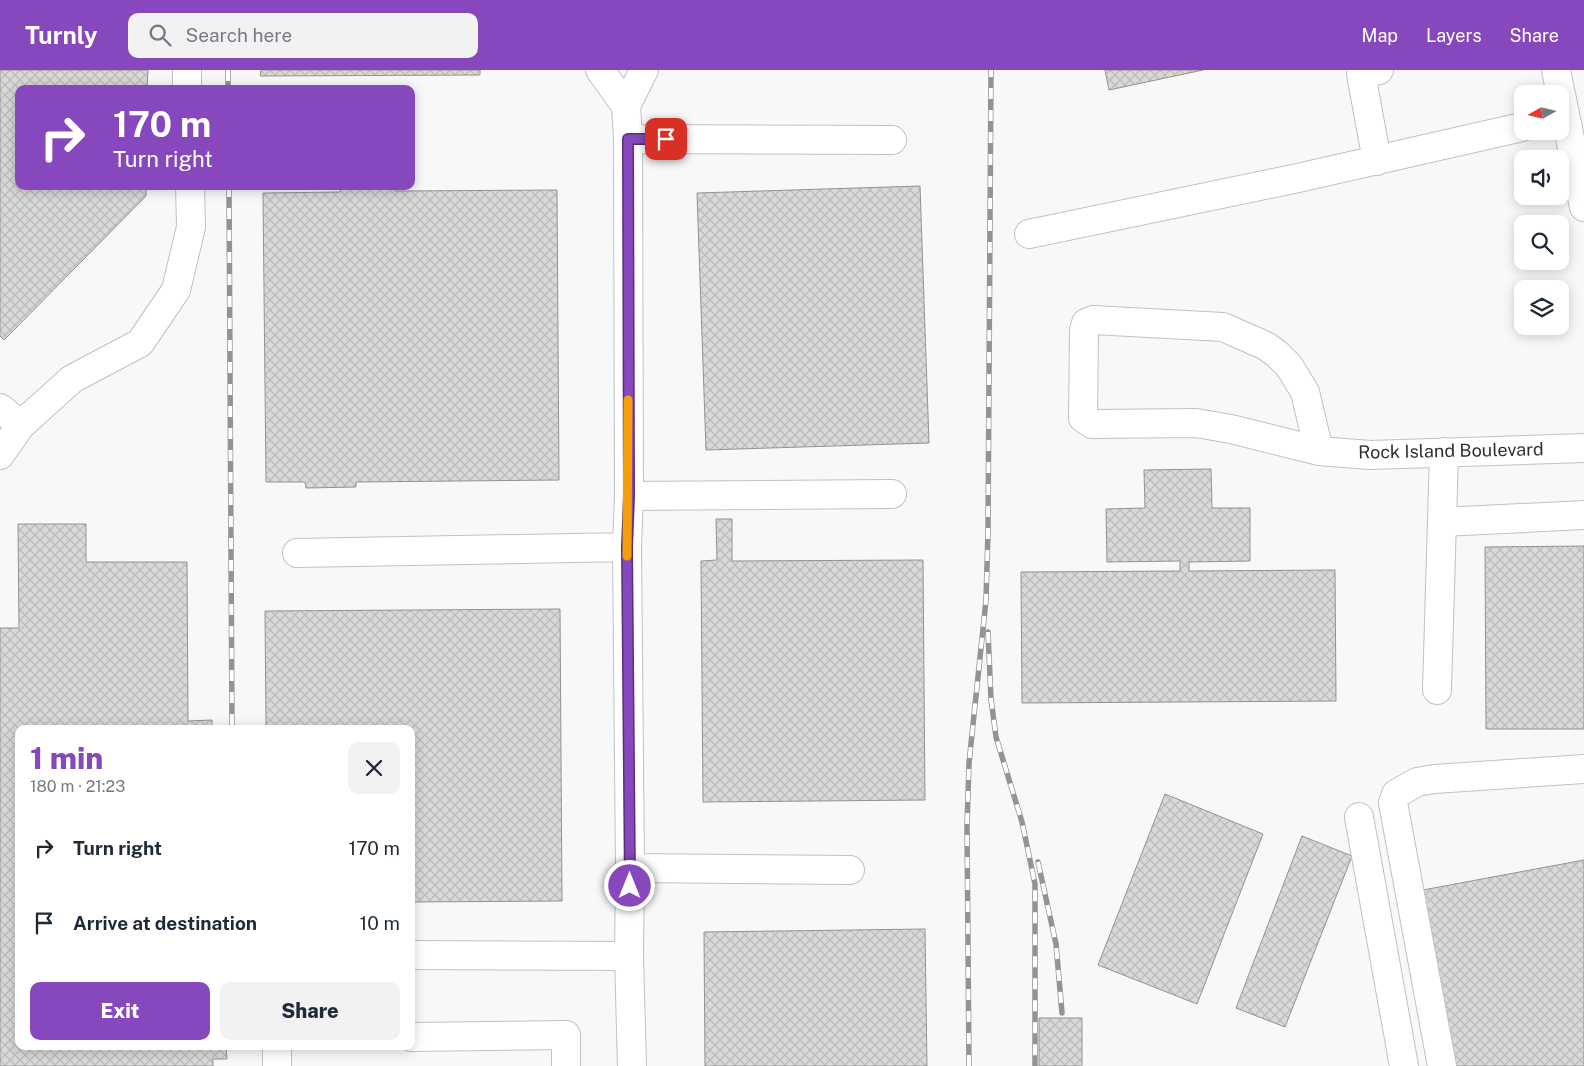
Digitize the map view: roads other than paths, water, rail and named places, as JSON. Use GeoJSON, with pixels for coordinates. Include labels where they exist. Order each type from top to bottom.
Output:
{"type":"FeatureCollection","features":[{"type":"Feature","properties":{"kind":"street"},"geometry":{"type":"LineString","coordinates":[[187,70],[188,85]]}},
{"type":"Feature","properties":{"kind":"street"},"geometry":{"type":"LineString","coordinates":[[600,70],[626,106]]}},
{"type":"Feature","properties":{"kind":"street"},"geometry":{"type":"LineString","coordinates":[[632,1066],[629,956],[628,139],[626,106],[644,70]]}},
{"type":"Feature","properties":{"kind":"street"},"geometry":{"type":"LineString","coordinates":[[1377,161],[1361,74],[1379,70]]}},
{"type":"Feature","properties":{"kind":"street"},"geometry":{"type":"LineString","coordinates":[[1556,70],[1558,85]]}},
{"type":"Feature","properties":{"kind":"street"},"geometry":{"type":"LineString","coordinates":[[1029,234],[1377,161],[1514,129]]}},
{"type":"Feature","properties":{"kind":"street"},"geometry":{"type":"LineString","coordinates":[[628,139],[892,140]]}},
{"type":"Feature","properties":{"kind":"street"},"geometry":{"type":"LineString","coordinates":[[1569,140],[1582,192]]}},
{"type":"Feature","properties":{"kind":"street"},"geometry":{"type":"LineString","coordinates":[[0,455],[21,426],[72,379],[140,343],[176,290],[191,227],[190,190]]}},
{"type":"Feature","properties":{"kind":"street","name":"Rock Island Boulevard"},"geometry":{"type":"LineString","coordinates":[[1319,451],[1305,392],[1289,366],[1266,346],[1223,327],[1093,320],[1086,323],[1084,330],[1084,418],[1086,422],[1092,424],[1196,423],[1232,429],[1319,451],[1370,455],[1584,448]]}},
{"type":"Feature","properties":{"kind":"street"},"geometry":{"type":"LineString","coordinates":[[0,408],[21,426]]}},
{"type":"Feature","properties":{"kind":"street"},"geometry":{"type":"LineString","coordinates":[[1437,690],[1444,452]]}},
{"type":"Feature","properties":{"kind":"street"},"geometry":{"type":"LineString","coordinates":[[629,496],[892,494]]}},
{"type":"Feature","properties":{"kind":"street"},"geometry":{"type":"LineString","coordinates":[[1442,522],[1584,515]]}},
{"type":"Feature","properties":{"kind":"street"},"geometry":{"type":"LineString","coordinates":[[297,553],[627,547]]}},
{"type":"Feature","properties":{"kind":"street"},"geometry":{"type":"LineString","coordinates":[[1442,1066],[1393,804],[1396,794],[1417,782],[1434,779],[1584,769]]}},
{"type":"Feature","properties":{"kind":"street"},"geometry":{"type":"LineString","coordinates":[[1359,817],[1404,1066]]}},
{"type":"Feature","properties":{"kind":"street"},"geometry":{"type":"LineString","coordinates":[[630,868],[850,870]]}},
{"type":"Feature","properties":{"kind":"street"},"geometry":{"type":"LineString","coordinates":[[415,955],[629,956]]}},
{"type":"Feature","properties":{"kind":"street"},"geometry":{"type":"LineString","coordinates":[[415,1037],[566,1034],[566,1066]]}},
{"type":"Feature","properties":{"kind":"street"},"geometry":{"type":"LineString","coordinates":[[277,1050],[277,1066]]}},
{"type":"Feature","properties":{"kind":"railway"},"geometry":{"type":"LineString","coordinates":[[228,70],[228,85]]}},
{"type":"Feature","properties":{"kind":"railway"},"geometry":{"type":"LineString","coordinates":[[969,1066],[967,826],[969,763],[986,600],[991,70]]}},
{"type":"Feature","properties":{"kind":"railway"},"geometry":{"type":"LineString","coordinates":[[229,190],[232,725]]}},
{"type":"Feature","properties":{"kind":"railway"},"geometry":{"type":"LineString","coordinates":[[988,632],[991,699],[996,737],[1022,822],[1035,884],[1035,1066]]}},
{"type":"Feature","properties":{"kind":"railway"},"geometry":{"type":"LineString","coordinates":[[1038,862],[1056,944],[1062,1013]]}}]}
